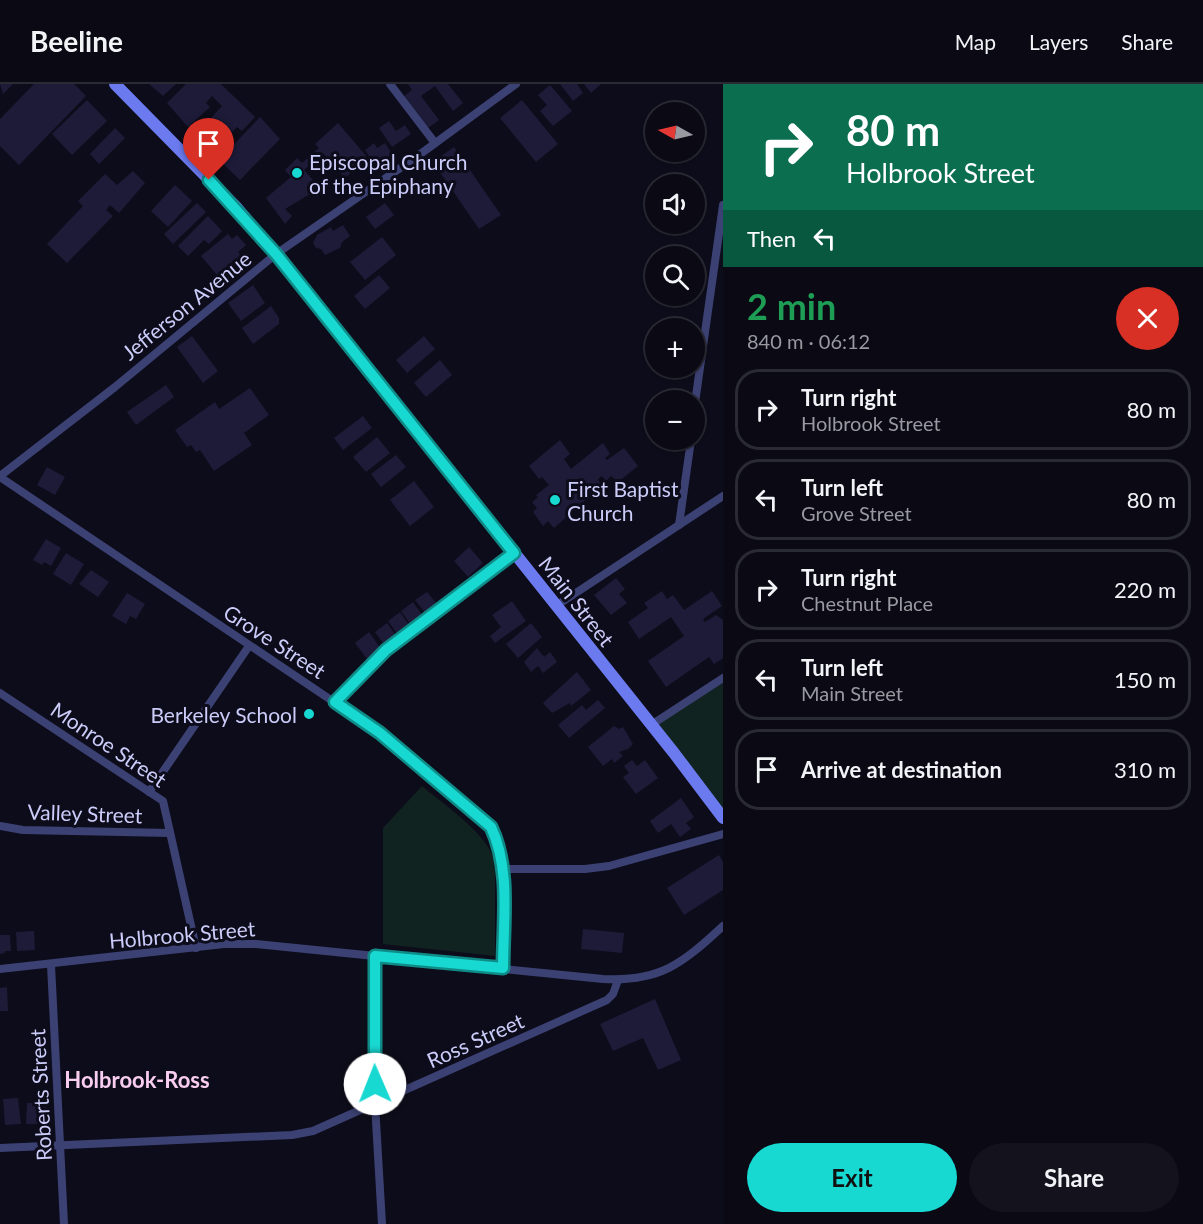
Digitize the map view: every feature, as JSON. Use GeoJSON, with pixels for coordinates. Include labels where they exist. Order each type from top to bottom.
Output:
{"type":"FeatureCollection","features":[{"type":"Feature","properties":{"kind":"main road","name":"Main Street"},"geometry":{"type":"LineString","coordinates":[[115,84],[236,207],[276,254],[723,818]]}},
{"type":"Feature","properties":{"kind":"street"},"geometry":{"type":"LineString","coordinates":[[390,84],[435,143]]}},
{"type":"Feature","properties":{"kind":"street","name":"Jefferson Avenue"},"geometry":{"type":"LineString","coordinates":[[0,476],[65,427],[276,254],[516,84]]}},
{"type":"Feature","properties":{"kind":"street"},"geometry":{"type":"LineString","coordinates":[[697,390],[723,205]]}},
{"type":"Feature","properties":{"kind":"street"},"geometry":{"type":"LineString","coordinates":[[679,525],[690,450]]}},
{"type":"Feature","properties":{"kind":"street","name":"Grove Street"},"geometry":{"type":"LineString","coordinates":[[0,476],[380,733],[491,827],[498,842],[503,869],[503,968]]}},
{"type":"Feature","properties":{"kind":"street"},"geometry":{"type":"LineString","coordinates":[[556,606],[723,496]]}},
{"type":"Feature","properties":{"kind":"street"},"geometry":{"type":"LineString","coordinates":[[335,702],[386,650],[514,553]]}},
{"type":"Feature","properties":{"kind":"street"},"geometry":{"type":"LineString","coordinates":[[149,792],[249,646]]}},
{"type":"Feature","properties":{"kind":"street"},"geometry":{"type":"LineString","coordinates":[[651,725],[723,678]]}},
{"type":"Feature","properties":{"kind":"street","name":"Monroe Street"},"geometry":{"type":"LineString","coordinates":[[0,693],[163,801],[196,948]]}},
{"type":"Feature","properties":{"kind":"street","name":"Valley Street"},"geometry":{"type":"LineString","coordinates":[[0,826],[23,830],[170,833]]}},
{"type":"Feature","properties":{"kind":"street"},"geometry":{"type":"LineString","coordinates":[[503,869],[581,869],[609,866],[723,834]]}},
{"type":"Feature","properties":{"kind":"street"},"geometry":{"type":"LineString","coordinates":[[618,980],[646,978],[671,968],[702,946],[723,926]]}},
{"type":"Feature","properties":{"kind":"street","name":"Holbrook Street"},"geometry":{"type":"LineString","coordinates":[[0,969],[196,948],[256,944],[618,980]]}},
{"type":"Feature","properties":{"kind":"street"},"geometry":{"type":"LineString","coordinates":[[375,956],[375,1104],[382,1224]]}},
{"type":"Feature","properties":{"kind":"street","name":"Roberts Street"},"geometry":{"type":"LineString","coordinates":[[51,965],[64,1224]]}},
{"type":"Feature","properties":{"kind":"street","name":"Ross Street"},"geometry":{"type":"LineString","coordinates":[[0,1148],[292,1135],[313,1131],[608,1000],[618,980]]}},
{"type":"Feature","properties":{"kind":"green space"},"geometry":{"type":"Polygon","coordinates":[[[723,678],[723,818],[651,725],[723,678]]]}},
{"type":"Feature","properties":{"kind":"green space"},"geometry":{"type":"Polygon","coordinates":[[[422,786],[466,822],[492,854],[495,865],[495,956],[383,944],[383,828],[422,786]]]}},
{"type":"Feature","properties":{"kind":"building"},"geometry":{"type":"Polygon","coordinates":[[[0,84],[13,84],[3,94],[0,84]]]}},
{"type":"Feature","properties":{"kind":"building"},"geometry":{"type":"Polygon","coordinates":[[[34,84],[74,84],[86,96],[19,165],[0,146],[0,119],[34,84]]]}},
{"type":"Feature","properties":{"kind":"building"},"geometry":{"type":"Polygon","coordinates":[[[149,84],[176,84],[163,96],[149,84]]]}},
{"type":"Feature","properties":{"kind":"building"},"geometry":{"type":"Polygon","coordinates":[[[186,84],[221,84],[255,117],[242,131],[237,127],[218,147],[223,151],[214,160],[197,140],[200,137],[197,133],[222,106],[212,96],[206,103],[210,107],[188,127],[167,103],[186,84]]]}},
{"type":"Feature","properties":{"kind":"building"},"geometry":{"type":"Polygon","coordinates":[[[408,84],[448,84],[463,103],[453,111],[435,86],[421,96],[439,120],[428,128],[404,96],[412,90],[408,84]]]}},
{"type":"Feature","properties":{"kind":"building"},"geometry":{"type":"Polygon","coordinates":[[[560,84],[577,84],[583,93],[573,101],[560,84]]]}},
{"type":"Feature","properties":{"kind":"building"},"geometry":{"type":"Polygon","coordinates":[[[584,84],[601,84],[591,93],[584,84]]]}},
{"type":"Feature","properties":{"kind":"building"},"geometry":{"type":"Polygon","coordinates":[[[550,85],[572,111],[553,126],[540,111],[547,105],[538,95],[550,85]]]}},
{"type":"Feature","properties":{"kind":"building"},"geometry":{"type":"Polygon","coordinates":[[[87,100],[107,121],[72,155],[52,134],[87,100]]]}},
{"type":"Feature","properties":{"kind":"building"},"geometry":{"type":"Polygon","coordinates":[[[522,100],[558,144],[536,162],[500,118],[522,100]]]}},
{"type":"Feature","properties":{"kind":"building"},"geometry":{"type":"Polygon","coordinates":[[[260,117],[280,139],[240,180],[219,160],[260,117]]]}},
{"type":"Feature","properties":{"kind":"building"},"geometry":{"type":"Polygon","coordinates":[[[389,121],[396,131],[405,125],[411,134],[392,147],[379,128],[389,121]]]}},
{"type":"Feature","properties":{"kind":"building","name":"Episcopal Church of the Epiphany"},"geometry":{"type":"Polygon","coordinates":[[[338,123],[368,158],[345,178],[323,153],[304,170],[320,188],[285,209],[292,216],[285,224],[266,198],[291,177],[285,170],[297,158],[302,163],[319,148],[315,144],[338,123]]]}},
{"type":"Feature","properties":{"kind":"building"},"geometry":{"type":"Polygon","coordinates":[[[115,128],[125,138],[99,164],[90,154],[115,128]]]}},
{"type":"Feature","properties":{"kind":"building"},"geometry":{"type":"Polygon","coordinates":[[[374,143],[377,148],[385,143],[392,154],[375,165],[365,150],[374,143]]]}},
{"type":"Feature","properties":{"kind":"building"},"geometry":{"type":"Polygon","coordinates":[[[454,147],[501,215],[479,229],[433,162],[454,147]]]}},
{"type":"Feature","properties":{"kind":"building"},"geometry":{"type":"Polygon","coordinates":[[[133,171],[145,183],[119,213],[110,205],[106,210],[113,216],[67,263],[47,244],[83,206],[78,201],[105,174],[117,185],[133,171]]]}},
{"type":"Feature","properties":{"kind":"building"},"geometry":{"type":"Polygon","coordinates":[[[175,185],[192,201],[168,227],[151,211],[175,185]]]}},
{"type":"Feature","properties":{"kind":"building"},"geometry":{"type":"Polygon","coordinates":[[[197,203],[206,212],[173,244],[164,234],[197,203]]]}},
{"type":"Feature","properties":{"kind":"building"},"geometry":{"type":"Polygon","coordinates":[[[385,203],[394,215],[375,229],[366,217],[385,203]]]}},
{"type":"Feature","properties":{"kind":"building"},"geometry":{"type":"Polygon","coordinates":[[[208,216],[222,231],[209,244],[204,240],[188,256],[178,246],[208,216]]]}},
{"type":"Feature","properties":{"kind":"building"},"geometry":{"type":"Polygon","coordinates":[[[343,225],[350,236],[342,242],[340,248],[325,255],[321,249],[316,248],[313,243],[317,235],[331,227],[333,231],[343,225]]]}},
{"type":"Feature","properties":{"kind":"building"},"geometry":{"type":"Polygon","coordinates":[[[228,234],[232,239],[237,235],[246,245],[238,252],[246,262],[223,282],[201,256],[228,234]]]}},
{"type":"Feature","properties":{"kind":"building"},"geometry":{"type":"Polygon","coordinates":[[[382,237],[396,255],[365,280],[350,262],[382,237]]]}},
{"type":"Feature","properties":{"kind":"building"},"geometry":{"type":"Polygon","coordinates":[[[379,275],[390,288],[365,309],[354,296],[379,275]]]}},
{"type":"Feature","properties":{"kind":"building"},"geometry":{"type":"Polygon","coordinates":[[[253,285],[265,303],[241,321],[228,303],[253,285]]]}},
{"type":"Feature","properties":{"kind":"building"},"geometry":{"type":"Polygon","coordinates":[[[271,306],[279,318],[279,324],[253,344],[242,328],[271,306]]]}},
{"type":"Feature","properties":{"kind":"building"},"geometry":{"type":"Polygon","coordinates":[[[192,336],[218,371],[203,383],[177,347],[192,336]]]}},
{"type":"Feature","properties":{"kind":"building"},"geometry":{"type":"Polygon","coordinates":[[[424,336],[435,349],[407,373],[396,360],[424,336]]]}},
{"type":"Feature","properties":{"kind":"building"},"geometry":{"type":"Polygon","coordinates":[[[440,360],[452,375],[426,397],[414,383],[440,360]]]}},
{"type":"Feature","properties":{"kind":"building"},"geometry":{"type":"Polygon","coordinates":[[[166,385],[174,397],[136,425],[127,412],[166,385]]]}},
{"type":"Feature","properties":{"kind":"building"},"geometry":{"type":"Polygon","coordinates":[[[250,388],[269,415],[244,433],[252,445],[214,471],[200,450],[196,452],[191,445],[187,447],[175,430],[215,402],[219,409],[250,388]]]}},
{"type":"Feature","properties":{"kind":"building"},"geometry":{"type":"Polygon","coordinates":[[[363,416],[372,428],[343,450],[334,438],[363,416]]]}},
{"type":"Feature","properties":{"kind":"building"},"geometry":{"type":"Polygon","coordinates":[[[377,437],[390,453],[366,472],[353,457],[377,437]]]}},
{"type":"Feature","properties":{"kind":"building"},"geometry":{"type":"Polygon","coordinates":[[[560,440],[570,454],[564,459],[571,469],[603,443],[610,454],[605,458],[607,460],[624,448],[638,466],[618,482],[611,476],[606,481],[602,476],[598,479],[603,490],[594,497],[590,496],[554,528],[548,521],[543,526],[533,512],[537,508],[532,502],[538,497],[536,495],[549,485],[542,477],[539,479],[529,466],[560,440]]]}},
{"type":"Feature","properties":{"kind":"building"},"geometry":{"type":"Polygon","coordinates":[[[396,455],[406,467],[381,487],[371,474],[396,455]]]}},
{"type":"Feature","properties":{"kind":"building"},"geometry":{"type":"Polygon","coordinates":[[[47,467],[65,477],[55,495],[37,485],[47,467]]]}},
{"type":"Feature","properties":{"kind":"building"},"geometry":{"type":"Polygon","coordinates":[[[414,481],[434,507],[410,526],[390,500],[414,481]]]}},
{"type":"Feature","properties":{"kind":"building"},"geometry":{"type":"Polygon","coordinates":[[[46,539],[61,548],[51,566],[44,562],[42,565],[33,560],[46,539]]]}},
{"type":"Feature","properties":{"kind":"building"},"geometry":{"type":"Polygon","coordinates":[[[469,547],[483,563],[468,577],[454,561],[469,547]]]}},
{"type":"Feature","properties":{"kind":"building"},"geometry":{"type":"Polygon","coordinates":[[[66,553],[84,564],[71,585],[53,574],[66,553]]]}},
{"type":"Feature","properties":{"kind":"building"},"geometry":{"type":"Polygon","coordinates":[[[91,570],[109,582],[98,597],[79,584],[91,570]]]}},
{"type":"Feature","properties":{"kind":"building"},"geometry":{"type":"Polygon","coordinates":[[[616,578],[625,589],[619,594],[627,603],[611,615],[594,595],[616,578]]]}},
{"type":"Feature","properties":{"kind":"building"},"geometry":{"type":"Polygon","coordinates":[[[662,591],[667,599],[673,595],[684,610],[712,591],[722,606],[703,619],[705,622],[716,615],[723,620],[723,658],[714,664],[709,657],[666,687],[648,661],[684,636],[671,617],[639,639],[628,622],[648,608],[644,603],[662,591]]]}},
{"type":"Feature","properties":{"kind":"building"},"geometry":{"type":"Polygon","coordinates":[[[427,592],[438,605],[426,614],[415,600],[427,592]]]}},
{"type":"Feature","properties":{"kind":"building"},"geometry":{"type":"Polygon","coordinates":[[[127,593],[145,604],[136,619],[130,616],[126,624],[112,616],[127,593]]]}},
{"type":"Feature","properties":{"kind":"building"},"geometry":{"type":"Polygon","coordinates":[[[512,601],[526,621],[495,643],[490,636],[501,627],[492,615],[512,601]]]}},
{"type":"Feature","properties":{"kind":"building"},"geometry":{"type":"Polygon","coordinates":[[[413,602],[423,616],[411,625],[401,611],[413,602]]]}},
{"type":"Feature","properties":{"kind":"building"},"geometry":{"type":"Polygon","coordinates":[[[400,612],[410,626],[398,635],[388,621],[400,612]]]}},
{"type":"Feature","properties":{"kind":"building"},"geometry":{"type":"Polygon","coordinates":[[[387,623],[397,637],[385,646],[375,632],[387,623]]]}},
{"type":"Feature","properties":{"kind":"building"},"geometry":{"type":"Polygon","coordinates":[[[531,623],[542,637],[518,658],[506,644],[531,623]]]}},
{"type":"Feature","properties":{"kind":"building"},"geometry":{"type":"Polygon","coordinates":[[[369,632],[381,649],[367,659],[355,643],[369,632]]]}},
{"type":"Feature","properties":{"kind":"building"},"geometry":{"type":"Polygon","coordinates":[[[537,648],[544,657],[550,652],[557,662],[543,673],[538,666],[531,672],[524,662],[537,648]]]}},
{"type":"Feature","properties":{"kind":"building"},"geometry":{"type":"Polygon","coordinates":[[[577,672],[591,690],[571,706],[570,703],[552,713],[543,703],[577,672]]]}},
{"type":"Feature","properties":{"kind":"building"},"geometry":{"type":"Polygon","coordinates":[[[598,700],[605,708],[569,738],[558,725],[582,705],[586,710],[598,700]]]}},
{"type":"Feature","properties":{"kind":"building"},"geometry":{"type":"Polygon","coordinates":[[[614,726],[619,729],[623,727],[633,744],[628,749],[619,752],[623,756],[614,763],[612,759],[603,766],[588,747],[614,726]]]}},
{"type":"Feature","properties":{"kind":"building"},"geometry":{"type":"Polygon","coordinates":[[[632,760],[637,766],[645,760],[658,778],[636,794],[623,777],[629,773],[624,766],[632,760]]]}},
{"type":"Feature","properties":{"kind":"building"},"geometry":{"type":"Polygon","coordinates":[[[681,798],[694,817],[686,823],[691,829],[680,837],[671,824],[658,833],[650,821],[681,798]]]}},
{"type":"Feature","properties":{"kind":"building"},"geometry":{"type":"Polygon","coordinates":[[[719,855],[723,862],[723,890],[684,915],[667,888],[719,855]]]}},
{"type":"Feature","properties":{"kind":"building"},"geometry":{"type":"Polygon","coordinates":[[[583,929],[624,933],[622,953],[581,949],[583,929]]]}},
{"type":"Feature","properties":{"kind":"building"},"geometry":{"type":"Polygon","coordinates":[[[34,931],[35,950],[17,951],[16,932],[34,931]]]}},
{"type":"Feature","properties":{"kind":"building"},"geometry":{"type":"Polygon","coordinates":[[[0,935],[10,935],[11,951],[0,954],[0,935]]]}},
{"type":"Feature","properties":{"kind":"building"},"geometry":{"type":"Polygon","coordinates":[[[7,987],[8,1011],[0,1011],[0,988],[7,987]]]}},
{"type":"Feature","properties":{"kind":"building"},"geometry":{"type":"Polygon","coordinates":[[[655,999],[681,1060],[658,1070],[643,1038],[613,1051],[600,1024],[655,999]]]}},
{"type":"Feature","properties":{"kind":"building"},"geometry":{"type":"Polygon","coordinates":[[[18,1098],[21,1124],[5,1125],[3,1099],[18,1098]]]}},
{"type":"Feature","properties":{"kind":"building"},"geometry":{"type":"Polygon","coordinates":[[[27,1103],[47,1103],[46,1124],[26,1124],[27,1103]]]}},
{"type":"Feature","properties":{"kind":"place","name":"Episcopal Church of the Epiphany"},"geometry":{"type":"Point","coordinates":[297,173]}},
{"type":"Feature","properties":{"kind":"place","name":"First Baptist Church"},"geometry":{"type":"Point","coordinates":[555,500]}},
{"type":"Feature","properties":{"kind":"place","name":"Berkeley School"},"geometry":{"type":"Point","coordinates":[309,714]}},
{"type":"Feature","properties":{"kind":"district","name":"Holbrook-Ross"},"geometry":{"type":"Point","coordinates":[137,1079]}},
{"type":"Feature","properties":{"kind":"route"},"geometry":{"type":"LineString","coordinates":[[209,180],[236,207],[276,254],[514,553],[386,650],[335,702],[380,733],[491,827],[498,842],[503,869],[503,968],[375,956],[375,1084]]}}]}
